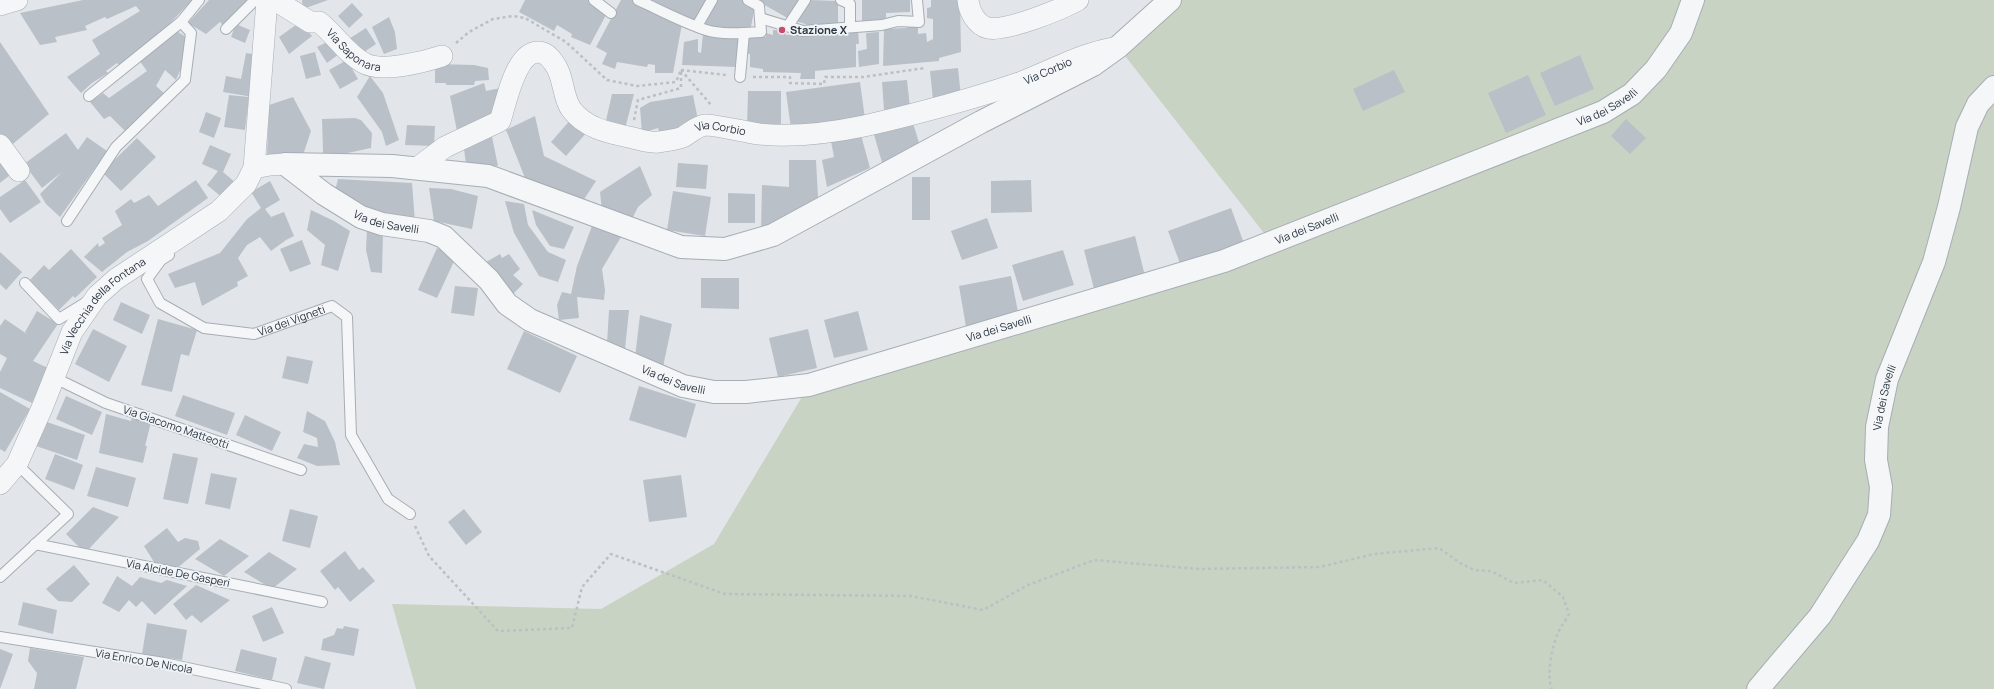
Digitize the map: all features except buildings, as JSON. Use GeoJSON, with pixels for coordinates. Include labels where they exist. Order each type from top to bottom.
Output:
{"type":"FeatureCollection","features":[{"type":"Feature","properties":{"kind":"street"},"geometry":{"type":"LineString","coordinates":[[0,5],[17,0]]}},
{"type":"Feature","properties":{"kind":"street","name":"Via dei Vigneti"},"geometry":{"type":"LineString","coordinates":[[254,168],[267,0]]}},
{"type":"Feature","properties":{"kind":"street","name":"Via Saponara"},"geometry":{"type":"LineString","coordinates":[[275,0],[310,22],[319,22],[363,63],[381,66],[404,65],[442,56]]}},
{"type":"Feature","properties":{"kind":"street"},"geometry":{"type":"LineString","coordinates":[[968,0],[969,8],[975,18],[981,25],[989,28],[1030,20],[1078,0]]}},
{"type":"Feature","properties":{"kind":"street"},"geometry":{"type":"LineString","coordinates":[[254,168],[285,164],[337,164],[417,168],[488,176],[681,246],[725,249],[772,235],[967,130],[1093,65],[1118,48],[1170,0]]}},
{"type":"Feature","properties":{"kind":"street","name":"Via dei Savelli"},"geometry":{"type":"LineString","coordinates":[[285,164],[324,194],[361,217],[382,224],[415,228],[444,237],[489,280],[506,304],[530,320],[683,386],[714,392],[746,392],[809,385],[1224,261],[1603,112],[1632,94],[1656,69],[1681,33],[1693,0]]}},
{"type":"Feature","properties":{"kind":"street","name":"Via Corbio"},"geometry":{"type":"LineString","coordinates":[[417,168],[445,147],[500,121],[516,72],[530,54],[537,52],[543,53],[550,57],[558,69],[566,100],[572,110],[584,122],[607,132],[653,142],[681,138],[703,126],[761,134],[791,136],[825,133],[863,126],[986,94],[1097,50],[1118,48]]}},
{"type":"Feature","properties":{"kind":"street","name":"Via dei Savelli"},"geometry":{"type":"LineString","coordinates":[[1758,689],[1820,616],[1868,541],[1879,515],[1881,487],[1876,460],[1877,427],[1887,379],[1934,262],[1949,207],[1966,127],[1978,104],[1994,87]]}},
{"type":"Feature","properties":{"kind":"street"},"geometry":{"type":"LineString","coordinates":[[0,145],[19,171]]}},
{"type":"Feature","properties":{"kind":"street","name":"Via Vecchia della Fontana"},"geometry":{"type":"LineString","coordinates":[[0,484],[17,464],[55,378],[72,332],[97,296],[116,279],[219,211],[246,184],[254,168]]}},
{"type":"Feature","properties":{"kind":"lane"},"geometry":{"type":"LineString","coordinates":[[89,96],[181,22],[199,0]]}},
{"type":"Feature","properties":{"kind":"lane"},"geometry":{"type":"LineString","coordinates":[[226,30],[255,0]]}},
{"type":"Feature","properties":{"kind":"lane"},"geometry":{"type":"LineString","coordinates":[[594,0],[611,12]]}},
{"type":"Feature","properties":{"kind":"lane"},"geometry":{"type":"LineString","coordinates":[[638,0],[655,9],[707,30],[744,33],[761,32],[760,6],[748,0]]}},
{"type":"Feature","properties":{"kind":"lane"},"geometry":{"type":"LineString","coordinates":[[697,26],[712,0]]}},
{"type":"Feature","properties":{"kind":"lane"},"geometry":{"type":"LineString","coordinates":[[788,26],[805,0]]}},
{"type":"Feature","properties":{"kind":"lane"},"geometry":{"type":"LineString","coordinates":[[841,0],[850,4],[850,27]]}},
{"type":"Feature","properties":{"kind":"lane"},"geometry":{"type":"LineString","coordinates":[[760,18],[803,31],[882,25],[898,21],[919,22],[917,0]]}},
{"type":"Feature","properties":{"kind":"lane"},"geometry":{"type":"LineString","coordinates":[[67,221],[116,147],[185,80],[191,33],[181,22]]}},
{"type":"Feature","properties":{"kind":"lane"},"geometry":{"type":"LineString","coordinates":[[740,77],[744,33]]}},
{"type":"Feature","properties":{"kind":"lane","name":"Via dei Vigneti"},"geometry":{"type":"LineString","coordinates":[[254,168],[253,180],[234,207],[161,260],[147,279],[160,303],[204,328],[254,334],[332,306],[347,317],[351,435],[388,499],[410,514]]}},
{"type":"Feature","properties":{"kind":"lane"},"geometry":{"type":"LineString","coordinates":[[25,284],[59,319],[97,296]]}},
{"type":"Feature","properties":{"kind":"lane","name":"Via Giacomo Matteotti"},"geometry":{"type":"LineString","coordinates":[[55,378],[106,403],[301,470]]}},
{"type":"Feature","properties":{"kind":"lane"},"geometry":{"type":"LineString","coordinates":[[0,577],[68,514],[17,464]]}},
{"type":"Feature","properties":{"kind":"lane","name":"Via Alcide De Gasperi"},"geometry":{"type":"LineString","coordinates":[[35,544],[322,602]]}},
{"type":"Feature","properties":{"kind":"lane","name":"Via Enrico De Nicola"},"geometry":{"type":"LineString","coordinates":[[0,637],[164,663],[286,689]]}},
{"type":"Feature","properties":{"kind":"path"},"geometry":{"type":"LineString","coordinates":[[442,56],[469,32],[493,19],[513,16],[525,18],[566,42],[607,80],[637,86],[676,82],[681,70]]}},
{"type":"Feature","properties":{"kind":"path"},"geometry":{"type":"LineString","coordinates":[[681,70],[740,77],[790,77],[790,83],[824,84],[826,77],[863,77],[925,68]]}},
{"type":"Feature","properties":{"kind":"path"},"geometry":{"type":"LineString","coordinates":[[681,70],[732,130]]}},
{"type":"Feature","properties":{"kind":"path"},"geometry":{"type":"LineString","coordinates":[[630,137],[638,100],[681,88],[681,70]]}},
{"type":"Feature","properties":{"kind":"path"},"geometry":{"type":"LineString","coordinates":[[410,514],[429,556],[498,631],[572,628],[582,587],[611,554],[725,594],[911,596],[983,610],[1028,585],[1094,560],[1198,569],[1320,567],[1374,554],[1438,548],[1460,563],[1474,570],[1491,571],[1514,583],[1543,580],[1563,597],[1569,614],[1558,633],[1553,648],[1549,683],[1552,689]]}},
{"type":"Feature","properties":{"kind":"green space"},"geometry":{"type":"Polygon","coordinates":[[[1168,0],[1994,0],[1994,689],[416,689],[392,604],[601,609],[714,544],[809,385],[1271,242],[1118,47],[1168,0]]]}},
{"type":"Feature","properties":{"kind":"place","name":"Stazione X"},"geometry":{"type":"Point","coordinates":[782,30]}}]}
